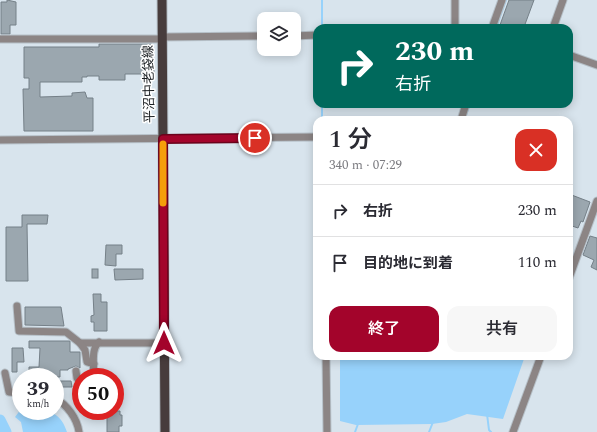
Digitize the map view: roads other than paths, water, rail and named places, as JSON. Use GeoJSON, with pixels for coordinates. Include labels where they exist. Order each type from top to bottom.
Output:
{"type":"FeatureCollection","features":[{"type":"Feature","properties":{"kind":"main road","name":"平沼中老袋線"},"geometry":{"type":"LineString","coordinates":[[162,0],[161,38],[165,432]]}},
{"type":"Feature","properties":{"kind":"street"},"geometry":{"type":"LineString","coordinates":[[455,0],[455,24]]}},
{"type":"Feature","properties":{"kind":"street"},"geometry":{"type":"LineString","coordinates":[[493,24],[502,0]]}},
{"type":"Feature","properties":{"kind":"street"},"geometry":{"type":"LineString","coordinates":[[554,24],[563,0]]}},
{"type":"Feature","properties":{"kind":"street"},"geometry":{"type":"LineString","coordinates":[[301,36],[313,35]]}},
{"type":"Feature","properties":{"kind":"street"},"geometry":{"type":"LineString","coordinates":[[0,39],[257,36]]}},
{"type":"Feature","properties":{"kind":"street"},"geometry":{"type":"LineString","coordinates":[[573,56],[597,65]]}},
{"type":"Feature","properties":{"kind":"street"},"geometry":{"type":"LineString","coordinates":[[0,140],[313,137]]}},
{"type":"Feature","properties":{"kind":"street"},"geometry":{"type":"LineString","coordinates":[[573,267],[597,201]]}},
{"type":"Feature","properties":{"kind":"street"},"geometry":{"type":"LineString","coordinates":[[17,306],[17,330],[66,332],[80,343],[85,350],[87,362],[94,364]]}},
{"type":"Feature","properties":{"kind":"street"},"geometry":{"type":"LineString","coordinates":[[94,368],[94,350],[99,342]]}},
{"type":"Feature","properties":{"kind":"street"},"geometry":{"type":"LineString","coordinates":[[80,343],[164,343]]}},
{"type":"Feature","properties":{"kind":"street"},"geometry":{"type":"LineString","coordinates":[[326,360],[327,432]]}},
{"type":"Feature","properties":{"kind":"street"},"geometry":{"type":"LineString","coordinates":[[513,432],[540,360]]}},
{"type":"Feature","properties":{"kind":"street"},"geometry":{"type":"LineString","coordinates":[[5,373],[3,384],[10,393],[12,393]]}},
{"type":"Feature","properties":{"kind":"street"},"geometry":{"type":"LineString","coordinates":[[64,407],[74,417],[79,432]]}},
{"type":"Feature","properties":{"kind":"water"},"geometry":{"type":"Polygon","coordinates":[[[340,360],[524,360],[503,419],[467,414],[446,422],[432,424],[356,425],[340,421],[340,360]]]}},
{"type":"Feature","properties":{"kind":"water"},"geometry":{"type":"Polygon","coordinates":[[[19,420],[61,420],[67,432],[23,432],[21,422],[19,420]]]}},
{"type":"Feature","properties":{"kind":"waterway"},"geometry":{"type":"LineString","coordinates":[[322,0],[322,24]]}},
{"type":"Feature","properties":{"kind":"waterway"},"geometry":{"type":"LineString","coordinates":[[497,24],[506,0]]}},
{"type":"Feature","properties":{"kind":"waterway"},"geometry":{"type":"LineString","coordinates":[[322,108],[322,116]]}},
{"type":"Feature","properties":{"kind":"waterway"},"geometry":{"type":"LineString","coordinates":[[466,115],[469,108]]}},
{"type":"Feature","properties":{"kind":"waterway"},"geometry":{"type":"LineString","coordinates":[[487,414],[489,430],[491,432]]}},
{"type":"Feature","properties":{"kind":"waterway"},"geometry":{"type":"LineString","coordinates":[[0,420],[6,432]]}},
{"type":"Feature","properties":{"kind":"waterway"},"geometry":{"type":"LineString","coordinates":[[429,432],[433,422]]}},
{"type":"Feature","properties":{"kind":"waterway"},"geometry":{"type":"LineString","coordinates":[[355,432],[358,424]]}}]}
